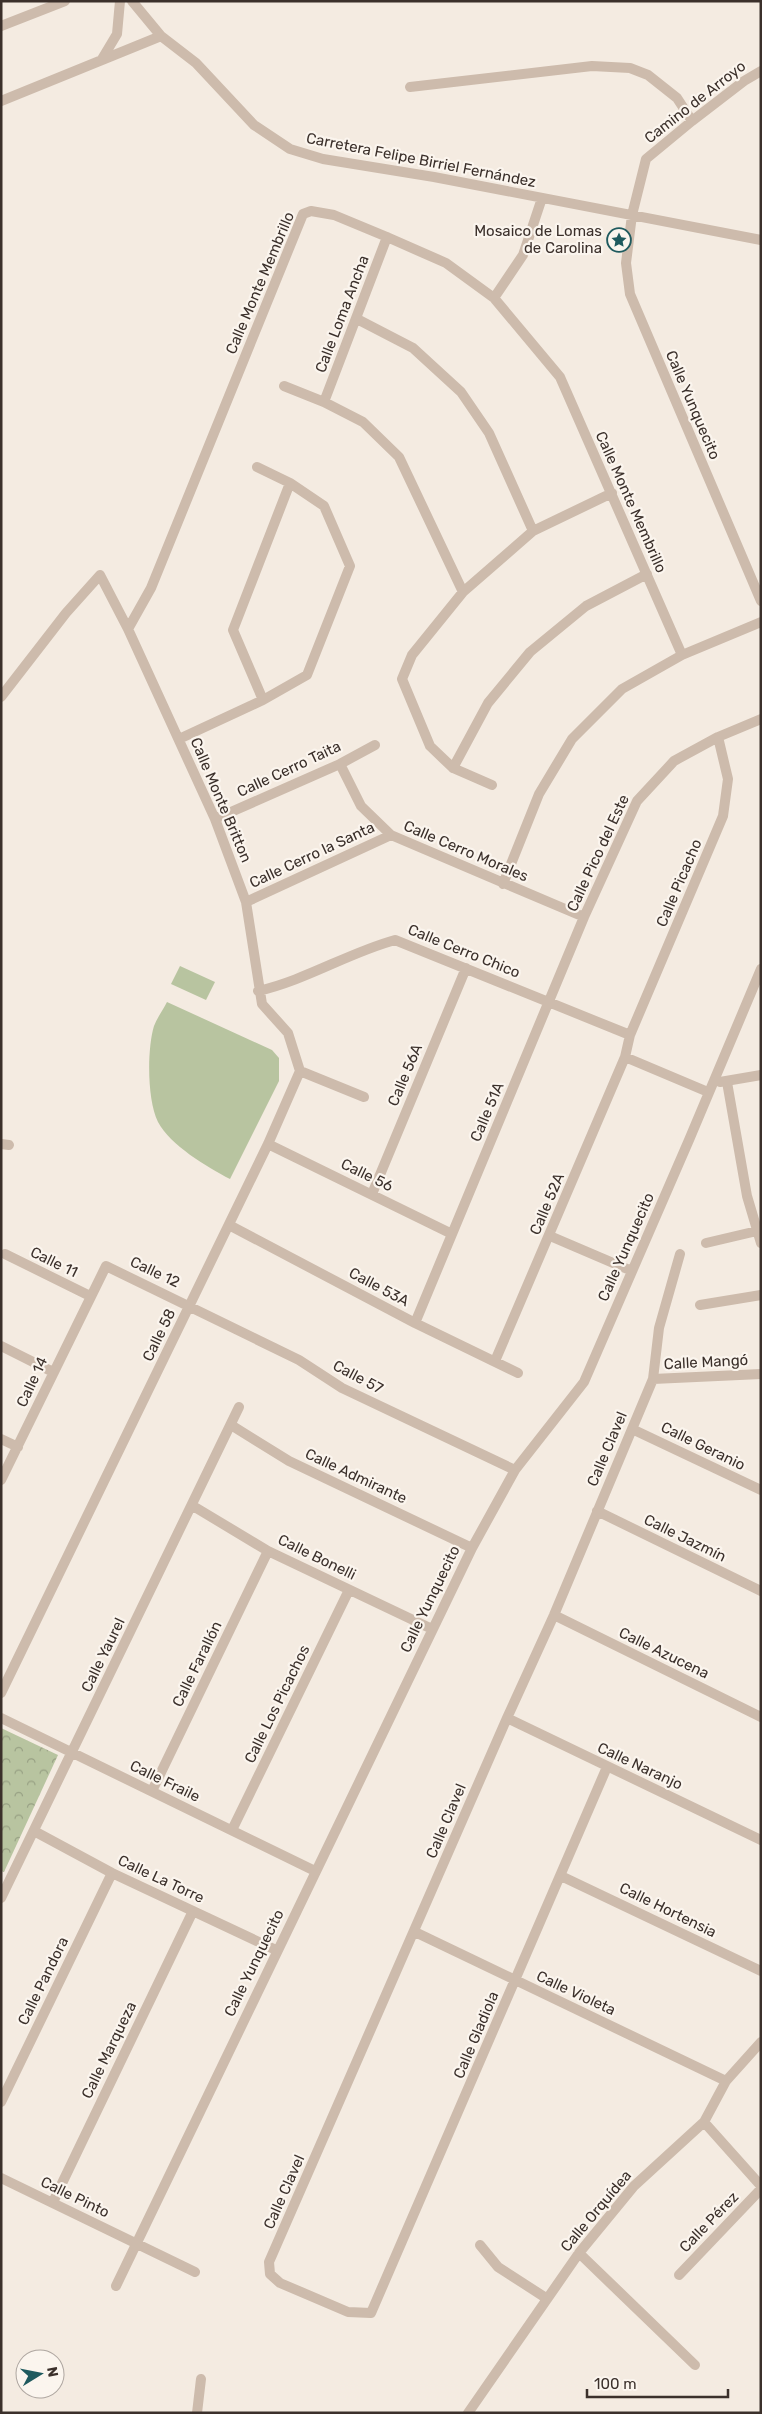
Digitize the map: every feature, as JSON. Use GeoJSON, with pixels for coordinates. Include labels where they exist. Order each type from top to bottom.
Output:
{"type":"FeatureCollection","features":[{"type":"Feature","properties":{"kind":"street"},"geometry":{"type":"LineString","coordinates":[[1,26],[65,1]]}},
{"type":"Feature","properties":{"kind":"street"},"geometry":{"type":"LineString","coordinates":[[102,59],[117,34],[121,12],[120,1]]}},
{"type":"Feature","properties":{"kind":"street","name":"Carretera Felipe Birriel Fernández"},"geometry":{"type":"LineString","coordinates":[[132,1],[162,36],[196,63],[254,125],[290,148],[323,159],[761,240]]}},
{"type":"Feature","properties":{"kind":"street"},"geometry":{"type":"LineString","coordinates":[[1,100],[162,36]]}},
{"type":"Feature","properties":{"kind":"street"},"geometry":{"type":"LineString","coordinates":[[410,87],[592,66],[630,68],[648,75],[677,98],[692,121]]}},
{"type":"Feature","properties":{"kind":"street","name":"Camino de Arroyo"},"geometry":{"type":"LineString","coordinates":[[632,215],[646,159],[692,121],[761,71]]}},
{"type":"Feature","properties":{"kind":"street"},"geometry":{"type":"LineString","coordinates":[[494,298],[523,255],[542,198]]}},
{"type":"Feature","properties":{"kind":"street","name":"Calle Monte Membrillo"},"geometry":{"type":"LineString","coordinates":[[128,629],[151,588],[303,214],[310,211],[334,215],[387,236],[446,263],[494,298],[560,377],[682,655]]}},
{"type":"Feature","properties":{"kind":"street","name":"Calle Yunquecito"},"geometry":{"type":"LineString","coordinates":[[632,215],[626,263],[630,294],[761,601]]}},
{"type":"Feature","properties":{"kind":"street","name":"Calle Loma Ancha"},"geometry":{"type":"LineString","coordinates":[[324,402],[387,236]]}},
{"type":"Feature","properties":{"kind":"street"},"geometry":{"type":"LineString","coordinates":[[357,319],[413,348],[461,392],[490,433],[533,531]]}},
{"type":"Feature","properties":{"kind":"street"},"geometry":{"type":"LineString","coordinates":[[284,386],[324,402],[363,422],[399,457],[463,592]]}},
{"type":"Feature","properties":{"kind":"street"},"geometry":{"type":"LineString","coordinates":[[179,739],[263,700],[307,675],[350,566],[324,506],[290,483],[256,467]]}},
{"type":"Feature","properties":{"kind":"street"},"geometry":{"type":"LineString","coordinates":[[263,700],[233,630],[290,483]]}},
{"type":"Feature","properties":{"kind":"street"},"geometry":{"type":"LineString","coordinates":[[492,786],[453,768],[430,746],[402,679],[412,655],[463,592],[533,531],[612,493]]}},
{"type":"Feature","properties":{"kind":"street"},"geometry":{"type":"LineString","coordinates":[[453,768],[488,702],[530,652],[586,606],[647,574]]}},
{"type":"Feature","properties":{"kind":"street","name":"Calle Monte Britton"},"geometry":{"type":"LineString","coordinates":[[1,697],[66,613],[100,575],[128,629],[215,819],[246,902],[258,991]]}},
{"type":"Feature","properties":{"kind":"street"},"geometry":{"type":"LineString","coordinates":[[502,884],[539,794],[572,739],[622,689],[682,655],[761,622]]}},
{"type":"Feature","properties":{"kind":"street","name":"Calle Pico del Este"},"geometry":{"type":"LineString","coordinates":[[549,1001],[584,917],[637,801],[674,761],[718,737],[761,719]]}},
{"type":"Feature","properties":{"kind":"street","name":"Calle Picacho"},"geometry":{"type":"LineString","coordinates":[[624,1058],[630,1035],[724,816],[728,779],[718,737]]}},
{"type":"Feature","properties":{"kind":"street","name":"Calle Cerro Taita"},"geometry":{"type":"LineString","coordinates":[[215,819],[340,764],[375,744]]}},
{"type":"Feature","properties":{"kind":"street","name":"Calle Cerro Morales"},"geometry":{"type":"LineString","coordinates":[[340,764],[362,806],[392,835],[502,884],[584,917]]}},
{"type":"Feature","properties":{"kind":"street","name":"Calle Cerro la Santa"},"geometry":{"type":"LineString","coordinates":[[246,902],[392,835]]}},
{"type":"Feature","properties":{"kind":"street","name":"Calle Cerro Chico"},"geometry":{"type":"LineString","coordinates":[[258,991],[287,984],[364,949],[395,940],[630,1035]]}},
{"type":"Feature","properties":{"kind":"street","name":"Calle 56A"},"geometry":{"type":"LineString","coordinates":[[372,1194],[466,968]]}},
{"type":"Feature","properties":{"kind":"street","name":"Calle Yunquecito"},"geometry":{"type":"LineString","coordinates":[[135,2246],[276,1950],[472,1548],[515,1470],[584,1382],[761,969]]}},
{"type":"Feature","properties":{"kind":"street"},"geometry":{"type":"LineString","coordinates":[[258,991],[262,1004],[288,1033],[300,1071],[364,1097]]}},
{"type":"Feature","properties":{"kind":"street","name":"Calle 51A"},"geometry":{"type":"LineString","coordinates":[[415,1323],[549,1001]]}},
{"type":"Feature","properties":{"kind":"street"},"geometry":{"type":"LineString","coordinates":[[624,1058],[708,1092]]}},
{"type":"Feature","properties":{"kind":"street","name":"Calle 52A"},"geometry":{"type":"LineString","coordinates":[[495,1361],[550,1236],[624,1058]]}},
{"type":"Feature","properties":{"kind":"street","name":"Calle 58"},"geometry":{"type":"LineString","coordinates":[[1,1693],[268,1144],[300,1071]]}},
{"type":"Feature","properties":{"kind":"street"},"geometry":{"type":"LineString","coordinates":[[713,1082],[727,1082],[761,1075]]}},
{"type":"Feature","properties":{"kind":"street"},"geometry":{"type":"LineString","coordinates":[[727,1082],[747,1196],[761,1243]]}},
{"type":"Feature","properties":{"kind":"street","name":"Calle 56"},"geometry":{"type":"LineString","coordinates":[[268,1144],[452,1234]]}},
{"type":"Feature","properties":{"kind":"street","name":"Calle 53A"},"geometry":{"type":"LineString","coordinates":[[229,1225],[415,1323],[518,1373]]}},
{"type":"Feature","properties":{"kind":"street"},"geometry":{"type":"LineString","coordinates":[[706,1243],[757,1231]]}},
{"type":"Feature","properties":{"kind":"street"},"geometry":{"type":"LineString","coordinates":[[550,1236],[632,1271]]}},
{"type":"Feature","properties":{"kind":"street","name":"Calle 11"},"geometry":{"type":"LineString","coordinates":[[4,1254],[90,1296]]}},
{"type":"Feature","properties":{"kind":"street","name":"Calle Clavel"},"geometry":{"type":"LineString","coordinates":[[371,2313],[348,2312],[280,2283],[270,2274],[269,2262],[554,1615],[653,1379],[659,1328],[680,1254]]}},
{"type":"Feature","properties":{"kind":"street","name":"Calle 12"},"geometry":{"type":"LineString","coordinates":[[106,1266],[190,1306]]}},
{"type":"Feature","properties":{"kind":"street","name":"Calle 14"},"geometry":{"type":"LineString","coordinates":[[1,1480],[106,1266]]}},
{"type":"Feature","properties":{"kind":"street"},"geometry":{"type":"LineString","coordinates":[[700,1305],[761,1295]]}},
{"type":"Feature","properties":{"kind":"street","name":"Calle 57"},"geometry":{"type":"LineString","coordinates":[[190,1306],[299,1360],[342,1388],[515,1470]]}},
{"type":"Feature","properties":{"kind":"street"},"geometry":{"type":"LineString","coordinates":[[1,1346],[53,1372]]}},
{"type":"Feature","properties":{"kind":"street","name":"Calle Mangó"},"geometry":{"type":"LineString","coordinates":[[653,1379],[761,1374]]}},
{"type":"Feature","properties":{"kind":"street","name":"Calle Yaurel"},"geometry":{"type":"LineString","coordinates":[[1,1898],[193,1506],[239,1407]]}},
{"type":"Feature","properties":{"kind":"street","name":"Calle Admirante"},"geometry":{"type":"LineString","coordinates":[[231,1425],[289,1461],[472,1548]]}},
{"type":"Feature","properties":{"kind":"street","name":"Calle Geranio"},"geometry":{"type":"LineString","coordinates":[[632,1429],[761,1490]]}},
{"type":"Feature","properties":{"kind":"street"},"geometry":{"type":"LineString","coordinates":[[1,1439],[18,1447]]}},
{"type":"Feature","properties":{"kind":"street","name":"Calle Bonelli"},"geometry":{"type":"LineString","coordinates":[[193,1506],[268,1551],[432,1629]]}},
{"type":"Feature","properties":{"kind":"street","name":"Calle Jazmín"},"geometry":{"type":"LineString","coordinates":[[597,1512],[761,1591]]}},
{"type":"Feature","properties":{"kind":"street","name":"Calle Farallón"},"geometry":{"type":"LineString","coordinates":[[152,1791],[268,1551]]}},
{"type":"Feature","properties":{"kind":"street","name":"Calle Los Picachos"},"geometry":{"type":"LineString","coordinates":[[232,1830],[349,1590]]}},
{"type":"Feature","properties":{"kind":"street","name":"Calle Azucena"},"geometry":{"type":"LineString","coordinates":[[554,1615],[761,1717]]}},
{"type":"Feature","properties":{"kind":"street","name":"Calle Fraile"},"geometry":{"type":"LineString","coordinates":[[1,1718],[315,1871]]}},
{"type":"Feature","properties":{"kind":"street","name":"Calle Naranjo"},"geometry":{"type":"LineString","coordinates":[[507,1718],[607,1768],[761,1840]]}},
{"type":"Feature","properties":{"kind":"street","name":"Calle Gladiola"},"geometry":{"type":"LineString","coordinates":[[371,2313],[607,1768]]}},
{"type":"Feature","properties":{"kind":"street","name":"Calle La Torre"},"geometry":{"type":"LineString","coordinates":[[34,1831],[112,1873],[276,1950]]}},
{"type":"Feature","properties":{"kind":"street","name":"Calle Pandora"},"geometry":{"type":"LineString","coordinates":[[1,2102],[112,1873]]}},
{"type":"Feature","properties":{"kind":"street","name":"Calle Hortensia"},"geometry":{"type":"LineString","coordinates":[[561,1876],[761,1972]]}},
{"type":"Feature","properties":{"kind":"street","name":"Calle Marqueza"},"geometry":{"type":"LineString","coordinates":[[53,2202],[193,1911]]}},
{"type":"Feature","properties":{"kind":"street","name":"Calle Violeta"},"geometry":{"type":"LineString","coordinates":[[415,1932],[726,2081]]}},
{"type":"Feature","properties":{"kind":"street","name":"Calle Orquídea"},"geometry":{"type":"LineString","coordinates":[[468,2413],[546,2298],[579,2254],[634,2186],[704,2122],[726,2081],[761,2042]]}},
{"type":"Feature","properties":{"kind":"street"},"geometry":{"type":"LineString","coordinates":[[704,2122],[761,2188]]}},
{"type":"Feature","properties":{"kind":"street","name":"Calle Pinto"},"geometry":{"type":"LineString","coordinates":[[1,2178],[53,2202],[135,2246],[195,2272]]}},
{"type":"Feature","properties":{"kind":"street","name":"Calle Pérez"},"geometry":{"type":"LineString","coordinates":[[679,2275],[761,2188]]}},
{"type":"Feature","properties":{"kind":"street"},"geometry":{"type":"LineString","coordinates":[[480,2245],[498,2267],[546,2298]]}},
{"type":"Feature","properties":{"kind":"street"},"geometry":{"type":"LineString","coordinates":[[116,2286],[135,2246]]}},
{"type":"Feature","properties":{"kind":"street"},"geometry":{"type":"LineString","coordinates":[[579,2254],[695,2365]]}},
{"type":"Feature","properties":{"kind":"street"},"geometry":{"type":"LineString","coordinates":[[197,2413],[201,2380]]}},
{"type":"Feature","properties":{"kind":"green space"},"geometry":{"type":"Polygon","coordinates":[[[180,966],[215,982],[206,1000],[171,984],[180,966]]]}},
{"type":"Feature","properties":{"kind":"green space"},"geometry":{"type":"Polygon","coordinates":[[[167,1002],[272,1050],[279,1058],[279,1081],[230,1179],[200,1162],[180,1147],[164,1131],[154,1113],[149,1074],[150,1048],[154,1026],[167,1002]]]}},
{"type":"Feature","properties":{"kind":"green space"},"geometry":{"type":"Polygon","coordinates":[[[1,1728],[58,1755],[4,1872],[1,1871],[1,1728]]]}},
{"type":"Feature","properties":{"kind":"place","name":"Mosaico de Lomas de Carolina"},"geometry":{"type":"Point","coordinates":[619,240]}}]}
